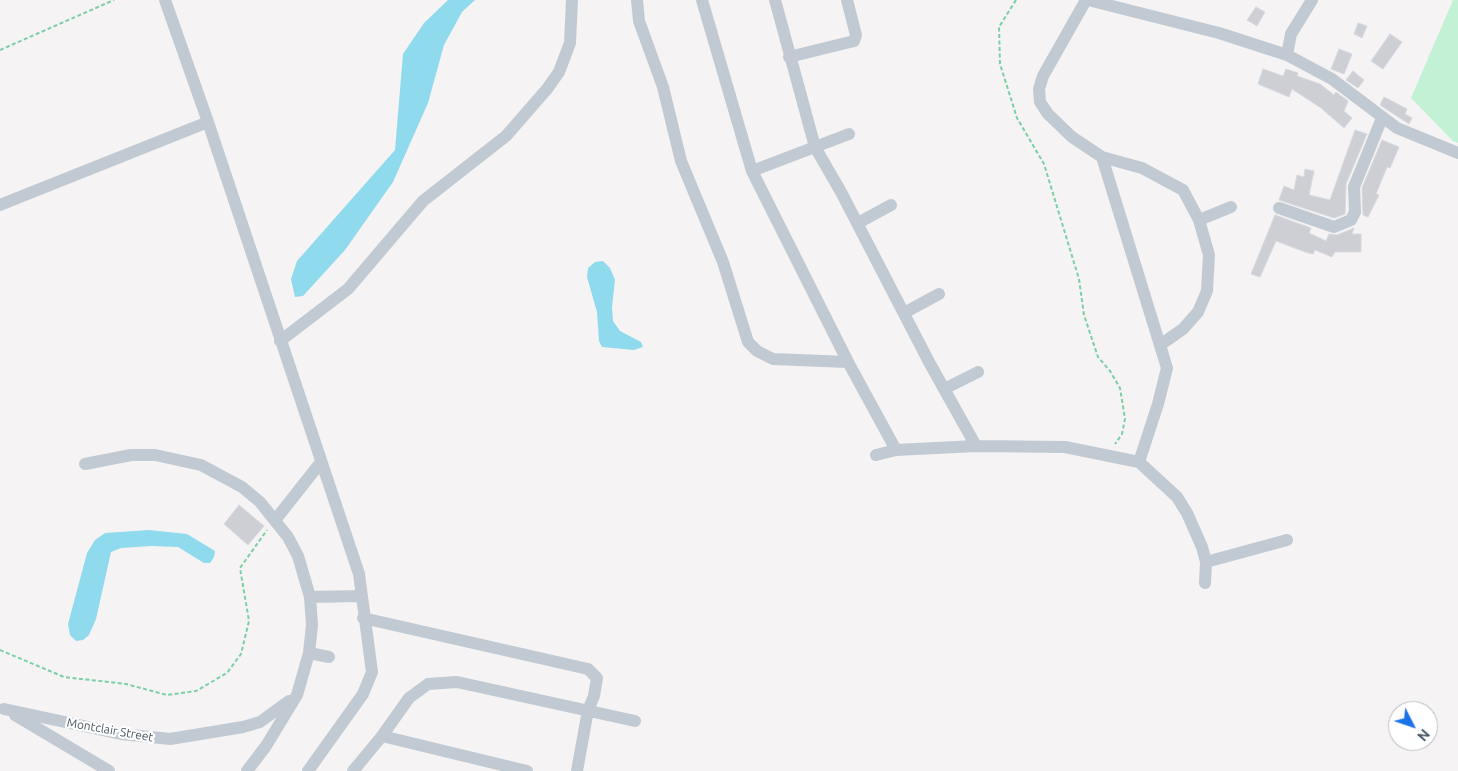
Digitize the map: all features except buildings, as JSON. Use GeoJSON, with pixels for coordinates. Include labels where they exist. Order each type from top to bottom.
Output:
{"type":"FeatureCollection","features":[{"type":"Feature","properties":{"kind":"street"},"geometry":{"type":"LineString","coordinates":[[165,0],[208,122],[359,574],[363,618],[372,672],[363,694],[308,771]]}},
{"type":"Feature","properties":{"kind":"street"},"geometry":{"type":"LineString","coordinates":[[280,341],[348,289],[423,201],[506,136],[547,89],[559,72],[570,42],[572,0]]}},
{"type":"Feature","properties":{"kind":"street"},"geometry":{"type":"LineString","coordinates":[[637,0],[639,21],[663,87],[681,161],[723,262],[748,342],[757,351],[773,359],[848,362]]}},
{"type":"Feature","properties":{"kind":"street"},"geometry":{"type":"LineString","coordinates":[[702,0],[752,171],[848,362],[896,450]]}},
{"type":"Feature","properties":{"kind":"street"},"geometry":{"type":"LineString","coordinates":[[775,0],[815,147],[858,223],[944,389],[976,446]]}},
{"type":"Feature","properties":{"kind":"street"},"geometry":{"type":"LineString","coordinates":[[789,57],[854,40],[856,35],[847,0]]}},
{"type":"Feature","properties":{"kind":"street"},"geometry":{"type":"LineString","coordinates":[[1160,345],[1183,329],[1198,312],[1207,291],[1209,255],[1199,220],[1183,190],[1142,168],[1102,157],[1065,131],[1048,114],[1040,102],[1039,89],[1043,76],[1087,0],[1201,28],[1287,55],[1332,79],[1397,128],[1458,153]]}},
{"type":"Feature","properties":{"kind":"street"},"geometry":{"type":"LineString","coordinates":[[1287,55],[1292,34],[1312,0]]}},
{"type":"Feature","properties":{"kind":"street"},"geometry":{"type":"LineString","coordinates":[[1279,208],[1334,226],[1351,220],[1356,212],[1354,187],[1382,118]]}},
{"type":"Feature","properties":{"kind":"street"},"geometry":{"type":"LineString","coordinates":[[0,205],[208,122]]}},
{"type":"Feature","properties":{"kind":"street"},"geometry":{"type":"LineString","coordinates":[[752,171],[849,134]]}},
{"type":"Feature","properties":{"kind":"street"},"geometry":{"type":"LineString","coordinates":[[1102,157],[1167,368],[1158,404],[1139,462]]}},
{"type":"Feature","properties":{"kind":"street"},"geometry":{"type":"LineString","coordinates":[[858,223],[891,204]]}},
{"type":"Feature","properties":{"kind":"street"},"geometry":{"type":"LineString","coordinates":[[1199,220],[1231,207]]}},
{"type":"Feature","properties":{"kind":"street"},"geometry":{"type":"LineString","coordinates":[[904,313],[939,294]]}},
{"type":"Feature","properties":{"kind":"street"},"geometry":{"type":"LineString","coordinates":[[944,389],[978,372]]}},
{"type":"Feature","properties":{"kind":"street"},"geometry":{"type":"LineString","coordinates":[[876,455],[896,450],[976,446],[1065,447],[1139,462],[1177,497],[1202,547],[1206,562],[1205,583]]}},
{"type":"Feature","properties":{"kind":"street"},"geometry":{"type":"LineString","coordinates":[[86,464],[108,458],[139,455],[178,458],[201,464],[242,487],[276,519],[298,556],[310,598],[312,626],[310,653],[297,695],[266,746],[247,771]]}},
{"type":"Feature","properties":{"kind":"street"},"geometry":{"type":"LineString","coordinates":[[276,519],[321,462]]}},
{"type":"Feature","properties":{"kind":"street"},"geometry":{"type":"LineString","coordinates":[[1206,562],[1286,540]]}},
{"type":"Feature","properties":{"kind":"street"},"geometry":{"type":"LineString","coordinates":[[310,598],[362,596]]}},
{"type":"Feature","properties":{"kind":"street"},"geometry":{"type":"LineString","coordinates":[[363,618],[588,668],[597,678],[594,696],[588,710],[577,771]]}},
{"type":"Feature","properties":{"kind":"street"},"geometry":{"type":"LineString","coordinates":[[310,653],[329,657]]}},
{"type":"Feature","properties":{"kind":"street"},"geometry":{"type":"LineString","coordinates":[[353,771],[382,736],[409,698],[428,684],[457,682],[635,721]]}},
{"type":"Feature","properties":{"kind":"street","name":"Montclair Street"},"geometry":{"type":"LineString","coordinates":[[2,708],[120,734],[170,739],[218,733],[260,722],[278,711],[297,695]]}},
{"type":"Feature","properties":{"kind":"street","name":"Montclair Street"},"geometry":{"type":"LineString","coordinates":[[2,708],[109,771]]}},
{"type":"Feature","properties":{"kind":"street"},"geometry":{"type":"LineString","coordinates":[[382,736],[527,771]]}},
{"type":"Feature","properties":{"kind":"path"},"geometry":{"type":"LineString","coordinates":[[0,50],[114,0]]}},
{"type":"Feature","properties":{"kind":"path"},"geometry":{"type":"LineString","coordinates":[[1016,0],[999,27],[1000,64],[1018,118],[1044,164],[1079,278],[1084,315],[1098,357],[1110,370],[1120,388],[1125,419],[1122,434],[1106,455]]}},
{"type":"Feature","properties":{"kind":"path"},"geometry":{"type":"LineString","coordinates":[[0,650],[64,677],[126,684],[167,695],[196,691],[227,673],[241,654],[249,621],[240,568],[276,519]]}},
{"type":"Feature","properties":{"kind":"green space"},"geometry":{"type":"Polygon","coordinates":[[[1453,0],[1458,0],[1458,143],[1453,141],[1411,98],[1453,0]]]}},
{"type":"Feature","properties":{"kind":"water"},"geometry":{"type":"Polygon","coordinates":[[[448,0],[475,0],[462,12],[444,45],[428,103],[393,182],[345,250],[303,296],[295,297],[291,279],[297,261],[395,150],[403,54],[424,23],[448,0]]]}},
{"type":"Feature","properties":{"kind":"water"},"geometry":{"type":"Polygon","coordinates":[[[603,261],[610,268],[615,280],[612,307],[613,321],[620,331],[641,342],[643,347],[634,350],[602,347],[599,341],[597,312],[587,277],[588,268],[595,262],[603,261]]]}},
{"type":"Feature","properties":{"kind":"water"},"geometry":{"type":"Polygon","coordinates":[[[149,530],[187,534],[215,551],[214,557],[210,563],[204,563],[178,547],[121,548],[111,552],[96,619],[89,635],[83,640],[76,641],[70,635],[68,624],[87,553],[95,540],[105,533],[149,530]]]}}]}
